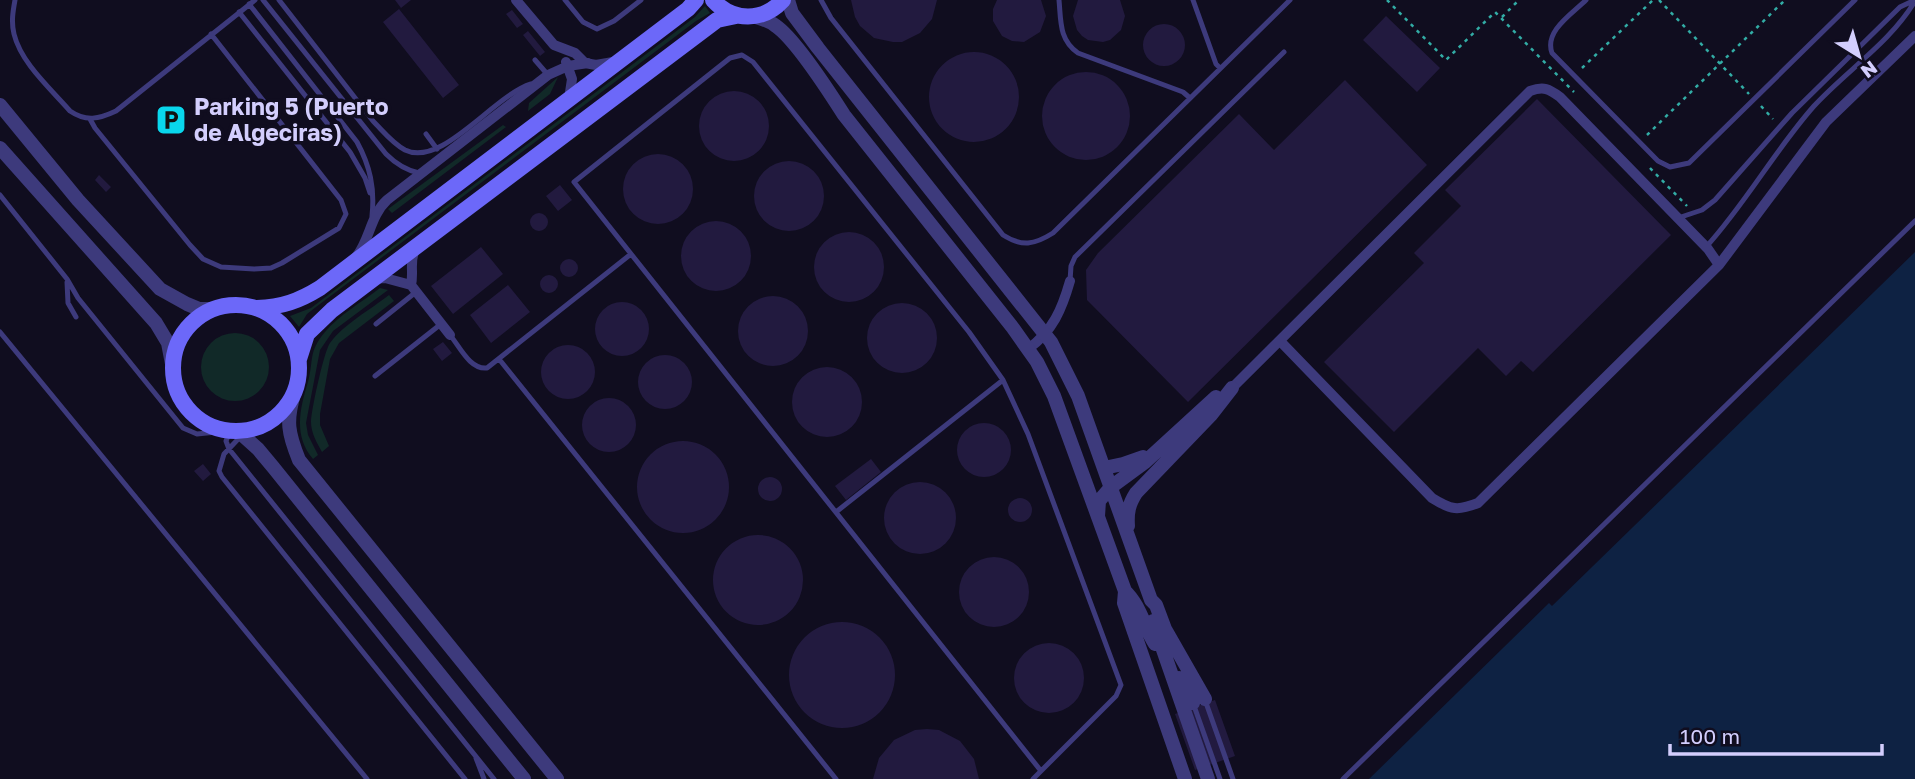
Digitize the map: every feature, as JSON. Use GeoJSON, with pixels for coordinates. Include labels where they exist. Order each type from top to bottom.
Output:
{"type":"FeatureCollection","features":[{"type":"Feature","properties":{"kind":"main road"},"geometry":{"type":"LineString","coordinates":[[257,308],[277,307],[302,299],[344,271],[688,9],[695,0]]}},
{"type":"Feature","properties":{"kind":"main road"},"geometry":{"type":"LineString","coordinates":[[713,0],[736,16]]}},
{"type":"Feature","properties":{"kind":"main road"},"geometry":{"type":"LineString","coordinates":[[299,359],[307,334],[318,322],[717,20],[736,16],[756,17],[774,9],[783,0]]}},
{"type":"Feature","properties":{"kind":"main road"},"geometry":{"type":"LineString","coordinates":[[234,304],[257,308],[267,312],[285,327],[296,348],[299,371],[294,394],[288,404],[271,420],[237,431],[204,423],[186,408],[175,387],[172,364],[184,331],[211,309],[234,304]]}},
{"type":"Feature","properties":{"kind":"street"},"geometry":{"type":"LineString","coordinates":[[789,0],[792,13],[813,41],[1046,334],[1078,396],[1151,600],[1156,605],[1199,701]]}},
{"type":"Feature","properties":{"kind":"street"},"geometry":{"type":"LineString","coordinates":[[514,2],[544,36],[588,63]]}},
{"type":"Feature","properties":{"kind":"street"},"geometry":{"type":"LineString","coordinates":[[756,17],[779,27],[788,37],[844,115],[1028,349],[1054,396],[1096,501],[1098,517],[1125,592],[1124,603],[1185,779]]}},
{"type":"Feature","properties":{"kind":"street"},"geometry":{"type":"LineString","coordinates":[[1281,342],[1432,498],[1446,506],[1461,509],[1478,503],[1719,265],[1826,122],[1915,36]]}},
{"type":"Feature","properties":{"kind":"street"},"geometry":{"type":"LineString","coordinates":[[563,49],[572,79],[569,99]]}},
{"type":"Feature","properties":{"kind":"street"},"geometry":{"type":"LineString","coordinates":[[344,271],[362,250],[381,205],[537,82],[568,66],[588,63],[607,65],[619,60]]}},
{"type":"Feature","properties":{"kind":"street"},"geometry":{"type":"LineString","coordinates":[[1130,541],[1127,514],[1130,502],[1161,466],[1211,415],[1232,388],[1530,91],[1540,87],[1560,97],[1706,247],[1719,265]]}},
{"type":"Feature","properties":{"kind":"street"},"geometry":{"type":"LineString","coordinates":[[0,105],[78,200],[160,289],[199,309],[211,309]]}},
{"type":"Feature","properties":{"kind":"street"},"geometry":{"type":"LineString","coordinates":[[0,148],[156,323],[169,344],[172,364]]}},
{"type":"Feature","properties":{"kind":"street"},"geometry":{"type":"LineString","coordinates":[[413,288],[414,274],[411,266],[416,247]]}},
{"type":"Feature","properties":{"kind":"street"},"geometry":{"type":"LineString","coordinates":[[371,280],[385,278],[413,288],[450,335]]}},
{"type":"Feature","properties":{"kind":"street"},"geometry":{"type":"LineString","coordinates":[[1028,349],[1046,334],[1058,318],[1070,281]]}},
{"type":"Feature","properties":{"kind":"street"},"geometry":{"type":"LineString","coordinates":[[1096,501],[1113,493],[1213,400],[1232,388]]}},
{"type":"Feature","properties":{"kind":"street"},"geometry":{"type":"LineString","coordinates":[[294,394],[288,424],[299,460],[557,779]]}},
{"type":"Feature","properties":{"kind":"street"},"geometry":{"type":"LineString","coordinates":[[237,431],[273,467],[524,779]]}},
{"type":"Feature","properties":{"kind":"street"},"geometry":{"type":"LineString","coordinates":[[1104,468],[1123,464],[1160,449]]}},
{"type":"Feature","properties":{"kind":"street"},"geometry":{"type":"LineString","coordinates":[[1113,493],[1127,494],[1161,466]]}},
{"type":"Feature","properties":{"kind":"street"},"geometry":{"type":"LineString","coordinates":[[1125,592],[1135,600],[1144,627],[1199,701]]}},
{"type":"Feature","properties":{"kind":"street"},"geometry":{"type":"LineString","coordinates":[[1151,600],[1149,607],[1208,779]]}},
{"type":"Feature","properties":{"kind":"lane"},"geometry":{"type":"LineString","coordinates":[[15,0],[12,17],[14,33],[23,54],[70,111],[80,118],[90,119],[116,111],[252,2],[367,159],[372,178],[370,226]]}},
{"type":"Feature","properties":{"kind":"lane"},"geometry":{"type":"LineString","coordinates":[[263,0],[386,154],[409,171],[422,173]]}},
{"type":"Feature","properties":{"kind":"lane"},"geometry":{"type":"LineString","coordinates":[[279,0],[373,121],[390,139],[407,151],[430,153],[511,92],[537,82]]}},
{"type":"Feature","properties":{"kind":"lane"},"geometry":{"type":"LineString","coordinates":[[565,0],[583,22],[597,29],[614,21],[641,0]]}},
{"type":"Feature","properties":{"kind":"lane"},"geometry":{"type":"LineString","coordinates":[[821,0],[831,18],[1003,235],[1015,243],[1031,244],[1053,233],[1290,0]]}},
{"type":"Feature","properties":{"kind":"lane"},"geometry":{"type":"LineString","coordinates":[[1059,0],[1062,36],[1077,53],[1183,92],[1190,98]]}},
{"type":"Feature","properties":{"kind":"lane"},"geometry":{"type":"LineString","coordinates":[[1193,0],[1216,64],[1220,68]]}},
{"type":"Feature","properties":{"kind":"lane"},"geometry":{"type":"LineString","coordinates":[[1586,0],[1553,32],[1549,42],[1552,53],[1639,143],[1663,165],[1670,167],[1689,163],[1855,0]]}},
{"type":"Feature","properties":{"kind":"lane"},"geometry":{"type":"LineString","coordinates":[[1676,218],[1702,210],[1715,200],[1780,127],[1900,7],[1915,0]]}},
{"type":"Feature","properties":{"kind":"lane"},"geometry":{"type":"LineString","coordinates":[[1706,247],[1814,107],[1909,12],[1915,0]]}},
{"type":"Feature","properties":{"kind":"lane"},"geometry":{"type":"LineString","coordinates":[[239,12],[350,152],[365,178],[373,204]]}},
{"type":"Feature","properties":{"kind":"lane"},"geometry":{"type":"LineString","coordinates":[[90,119],[101,136],[204,259],[221,267],[271,268],[338,228],[344,221],[345,208],[211,34]]}},
{"type":"Feature","properties":{"kind":"lane"},"geometry":{"type":"LineString","coordinates":[[1070,281],[1075,257],[1284,52]]}},
{"type":"Feature","properties":{"kind":"lane"},"geometry":{"type":"LineString","coordinates":[[1033,779],[1041,771],[1116,696],[1121,685],[1028,433],[1003,380],[969,331],[753,62],[742,55],[730,58],[574,183],[1041,771]]}},
{"type":"Feature","properties":{"kind":"lane"},"geometry":{"type":"LineString","coordinates":[[535,60],[548,75]]}},
{"type":"Feature","properties":{"kind":"lane"},"geometry":{"type":"LineString","coordinates":[[426,134],[437,149]]}},
{"type":"Feature","properties":{"kind":"lane"},"geometry":{"type":"LineString","coordinates":[[0,195],[67,279],[78,298],[183,428],[197,434],[237,431]]}},
{"type":"Feature","properties":{"kind":"lane"},"geometry":{"type":"LineString","coordinates":[[1343,779],[1915,221]]}},
{"type":"Feature","properties":{"kind":"lane"},"geometry":{"type":"LineString","coordinates":[[450,335],[476,368],[487,368],[631,254]]}},
{"type":"Feature","properties":{"kind":"lane"},"geometry":{"type":"LineString","coordinates":[[67,279],[68,303],[76,317]]}},
{"type":"Feature","properties":{"kind":"lane"},"geometry":{"type":"LineString","coordinates":[[376,324],[413,288]]}},
{"type":"Feature","properties":{"kind":"lane"},"geometry":{"type":"LineString","coordinates":[[375,376],[441,324]]}},
{"type":"Feature","properties":{"kind":"lane"},"geometry":{"type":"LineString","coordinates":[[0,332],[367,779]]}},
{"type":"Feature","properties":{"kind":"lane"},"geometry":{"type":"LineString","coordinates":[[499,359],[836,779]]}},
{"type":"Feature","properties":{"kind":"lane"},"geometry":{"type":"LineString","coordinates":[[836,512],[1003,380]]}},
{"type":"Feature","properties":{"kind":"lane"},"geometry":{"type":"LineString","coordinates":[[237,431],[226,440],[229,449],[494,779]]}},
{"type":"Feature","properties":{"kind":"lane"},"geometry":{"type":"LineString","coordinates":[[237,431],[220,464],[222,477],[465,779]]}},
{"type":"Feature","properties":{"kind":"lane"},"geometry":{"type":"LineString","coordinates":[[1199,701],[1220,779]]}},
{"type":"Feature","properties":{"kind":"lane"},"geometry":{"type":"LineString","coordinates":[[1199,701],[1233,779]]}},
{"type":"Feature","properties":{"kind":"lane"},"geometry":{"type":"LineString","coordinates":[[475,755],[484,779]]}},
{"type":"Feature","properties":{"kind":"path"},"geometry":{"type":"LineString","coordinates":[[1387,0],[1446,60],[1495,12],[1576,93]]}},
{"type":"Feature","properties":{"kind":"path"},"geometry":{"type":"LineString","coordinates":[[1501,18],[1520,0]]}},
{"type":"Feature","properties":{"kind":"path"},"geometry":{"type":"LineString","coordinates":[[1574,76],[1653,0]]}},
{"type":"Feature","properties":{"kind":"path"},"geometry":{"type":"LineString","coordinates":[[1659,0],[1780,127]]}},
{"type":"Feature","properties":{"kind":"path"},"geometry":{"type":"LineString","coordinates":[[1639,143],[1785,0]]}},
{"type":"Feature","properties":{"kind":"path"},"geometry":{"type":"LineString","coordinates":[[1650,168],[1695,213]]}},
{"type":"Feature","properties":{"kind":"green space"},"geometry":{"type":"Polygon","coordinates":[[[705,6],[710,13],[316,307],[307,314],[299,327],[290,316],[311,308],[695,17],[705,6]]]}},
{"type":"Feature","properties":{"kind":"green space"},"geometry":{"type":"Polygon","coordinates":[[[558,77],[550,94],[528,111],[529,103],[558,77]]]}},
{"type":"Feature","properties":{"kind":"green space"},"geometry":{"type":"Polygon","coordinates":[[[503,125],[506,127],[392,213],[388,209],[503,125]]]}},
{"type":"Feature","properties":{"kind":"green space"},"geometry":{"type":"Polygon","coordinates":[[[380,288],[388,290],[333,331],[320,350],[306,423],[308,435],[318,455],[313,459],[303,441],[300,422],[314,351],[331,326],[380,288]]]}},
{"type":"Feature","properties":{"kind":"green space"},"geometry":{"type":"Polygon","coordinates":[[[389,295],[394,301],[339,343],[330,359],[320,414],[320,425],[329,446],[322,452],[313,434],[311,422],[327,348],[342,330],[389,295]]]}},
{"type":"Feature","properties":{"kind":"green space"},"geometry":{"type":"Polygon","coordinates":[[[235,333],[248,336],[259,343],[266,354],[269,367],[266,380],[259,391],[248,398],[235,401],[222,398],[211,391],[204,380],[201,367],[204,354],[211,343],[222,336],[235,333]]]}},
{"type":"Feature","properties":{"kind":"water"},"geometry":{"type":"Polygon","coordinates":[[[1915,252],[1915,779],[1369,779],[1549,603],[1552,606],[1915,252]]]}},
{"type":"Feature","properties":{"kind":"building"},"geometry":{"type":"Polygon","coordinates":[[[395,0],[411,0],[401,8],[395,0]]]}},
{"type":"Feature","properties":{"kind":"building"},"geometry":{"type":"Polygon","coordinates":[[[851,0],[937,0],[932,19],[920,33],[902,42],[893,42],[874,38],[860,26],[851,0]]]}},
{"type":"Feature","properties":{"kind":"building"},"geometry":{"type":"Polygon","coordinates":[[[997,0],[1041,0],[1046,16],[1040,32],[1024,42],[1012,41],[1002,36],[993,21],[993,9],[997,0]]]}},
{"type":"Feature","properties":{"kind":"building"},"geometry":{"type":"Polygon","coordinates":[[[1078,0],[1120,0],[1125,16],[1121,30],[1110,40],[1103,42],[1088,40],[1082,36],[1073,16],[1078,0]]]}},
{"type":"Feature","properties":{"kind":"building"},"geometry":{"type":"Polygon","coordinates":[[[399,9],[459,85],[443,98],[383,22],[399,9]]]}},
{"type":"Feature","properties":{"kind":"building"},"geometry":{"type":"Polygon","coordinates":[[[512,10],[523,24],[517,28],[506,14],[512,10]]]}},
{"type":"Feature","properties":{"kind":"building"},"geometry":{"type":"Polygon","coordinates":[[[1386,16],[1440,68],[1417,92],[1363,40],[1386,16]]]}},
{"type":"Feature","properties":{"kind":"building"},"geometry":{"type":"Polygon","coordinates":[[[1164,24],[1179,30],[1185,45],[1179,60],[1164,66],[1149,60],[1143,45],[1149,30],[1164,24]]]}},
{"type":"Feature","properties":{"kind":"building"},"geometry":{"type":"Polygon","coordinates":[[[528,31],[545,52],[540,56],[523,35],[528,31]]]}},
{"type":"Feature","properties":{"kind":"building"},"geometry":{"type":"Polygon","coordinates":[[[974,52],[991,55],[1006,65],[1016,80],[1019,97],[1016,114],[1006,129],[991,139],[974,142],[957,139],[942,129],[932,114],[929,97],[932,80],[942,65],[957,55],[974,52]]]}},
{"type":"Feature","properties":{"kind":"building"},"geometry":{"type":"Polygon","coordinates":[[[1086,72],[1111,79],[1123,91],[1130,116],[1123,141],[1111,153],[1086,160],[1061,153],[1049,141],[1042,116],[1049,91],[1061,79],[1086,72]]]}},
{"type":"Feature","properties":{"kind":"building"},"geometry":{"type":"Polygon","coordinates":[[[1345,80],[1427,165],[1188,402],[1087,300],[1086,270],[1098,253],[1239,114],[1274,150],[1345,80]]]}},
{"type":"Feature","properties":{"kind":"building"},"geometry":{"type":"Polygon","coordinates":[[[734,91],[759,101],[769,126],[759,151],[734,161],[709,151],[699,126],[709,101],[734,91]]]}},
{"type":"Feature","properties":{"kind":"building"},"geometry":{"type":"Polygon","coordinates":[[[1537,99],[1671,235],[1533,372],[1521,361],[1506,376],[1478,348],[1394,432],[1324,362],[1424,263],[1414,253],[1461,206],[1445,190],[1537,99]]]}},
{"type":"Feature","properties":{"kind":"building"},"geometry":{"type":"Polygon","coordinates":[[[658,154],[677,160],[687,170],[693,189],[687,208],[677,218],[658,224],[639,218],[629,208],[623,189],[629,170],[639,160],[658,154]]]}},
{"type":"Feature","properties":{"kind":"building"},"geometry":{"type":"Polygon","coordinates":[[[789,161],[808,167],[818,177],[824,196],[818,215],[808,225],[789,231],[770,225],[760,215],[754,196],[760,177],[770,167],[789,161]]]}},
{"type":"Feature","properties":{"kind":"building"},"geometry":{"type":"Polygon","coordinates":[[[99,175],[111,187],[106,192],[95,180],[99,175]]]}},
{"type":"Feature","properties":{"kind":"building"},"geometry":{"type":"Polygon","coordinates":[[[560,185],[572,200],[558,211],[546,196],[560,185]]]}},
{"type":"Feature","properties":{"kind":"building"},"geometry":{"type":"Polygon","coordinates":[[[539,213],[545,216],[548,222],[545,228],[539,231],[533,228],[530,222],[533,216],[539,213]]]}},
{"type":"Feature","properties":{"kind":"building"},"geometry":{"type":"Polygon","coordinates":[[[716,221],[735,227],[745,237],[751,256],[745,275],[735,285],[716,291],[697,285],[687,275],[681,256],[687,237],[697,227],[716,221]]]}},
{"type":"Feature","properties":{"kind":"building"},"geometry":{"type":"Polygon","coordinates":[[[849,232],[874,242],[884,267],[874,292],[849,302],[824,292],[814,267],[824,242],[849,232]]]}},
{"type":"Feature","properties":{"kind":"building"},"geometry":{"type":"Polygon","coordinates":[[[481,247],[503,274],[453,314],[431,286],[481,247]]]}},
{"type":"Feature","properties":{"kind":"building"},"geometry":{"type":"Polygon","coordinates":[[[565,259],[573,259],[578,268],[576,275],[565,277],[560,272],[560,264],[565,259]]]}},
{"type":"Feature","properties":{"kind":"building"},"geometry":{"type":"Polygon","coordinates":[[[549,275],[555,278],[558,284],[555,290],[549,293],[543,290],[540,284],[543,278],[549,275]]]}},
{"type":"Feature","properties":{"kind":"building"},"geometry":{"type":"Polygon","coordinates":[[[508,285],[530,312],[491,343],[470,315],[508,285]]]}},
{"type":"Feature","properties":{"kind":"building"},"geometry":{"type":"Polygon","coordinates":[[[773,296],[798,306],[808,331],[798,356],[773,366],[748,356],[738,331],[748,306],[773,296]]]}},
{"type":"Feature","properties":{"kind":"building"},"geometry":{"type":"Polygon","coordinates":[[[622,302],[641,310],[649,329],[641,348],[622,356],[603,348],[595,329],[603,310],[622,302]]]}},
{"type":"Feature","properties":{"kind":"building"},"geometry":{"type":"Polygon","coordinates":[[[902,303],[921,309],[931,319],[937,338],[931,357],[921,367],[902,373],[883,367],[873,357],[867,338],[873,319],[883,309],[902,303]]]}},
{"type":"Feature","properties":{"kind":"building"},"geometry":{"type":"Polygon","coordinates":[[[443,342],[452,353],[442,361],[433,349],[443,342]]]}},
{"type":"Feature","properties":{"kind":"building"},"geometry":{"type":"Polygon","coordinates":[[[568,345],[587,353],[595,372],[587,391],[568,399],[549,391],[541,372],[549,353],[568,345]]]}},
{"type":"Feature","properties":{"kind":"building"},"geometry":{"type":"Polygon","coordinates":[[[665,355],[684,363],[692,382],[684,401],[665,409],[646,401],[638,382],[646,363],[665,355]]]}},
{"type":"Feature","properties":{"kind":"building"},"geometry":{"type":"Polygon","coordinates":[[[827,367],[846,373],[856,383],[862,402],[856,421],[846,431],[827,437],[808,431],[798,421],[792,402],[798,383],[808,373],[827,367]]]}},
{"type":"Feature","properties":{"kind":"building"},"geometry":{"type":"Polygon","coordinates":[[[609,398],[628,406],[636,425],[628,444],[609,452],[590,444],[582,425],[590,406],[609,398]]]}},
{"type":"Feature","properties":{"kind":"building"},"geometry":{"type":"Polygon","coordinates":[[[984,423],[1003,431],[1011,450],[1003,469],[984,477],[965,469],[957,450],[965,431],[984,423]]]}},
{"type":"Feature","properties":{"kind":"building"},"geometry":{"type":"Polygon","coordinates":[[[683,441],[700,445],[715,455],[725,470],[729,487],[725,504],[715,519],[700,529],[683,533],[666,529],[651,519],[641,504],[637,487],[641,470],[651,455],[666,445],[683,441]]]}},
{"type":"Feature","properties":{"kind":"building"},"geometry":{"type":"Polygon","coordinates":[[[871,459],[881,472],[846,500],[835,486],[871,459]]]}},
{"type":"Feature","properties":{"kind":"building"},"geometry":{"type":"Polygon","coordinates":[[[203,464],[211,474],[203,481],[194,471],[203,464]]]}},
{"type":"Feature","properties":{"kind":"building"},"geometry":{"type":"Polygon","coordinates":[[[770,477],[778,481],[782,489],[778,497],[770,501],[762,497],[758,489],[762,481],[770,477]]]}},
{"type":"Feature","properties":{"kind":"building"},"geometry":{"type":"Polygon","coordinates":[[[920,482],[940,488],[950,498],[956,518],[950,538],[940,548],[920,554],[900,548],[890,538],[884,518],[890,498],[900,488],[920,482]]]}},
{"type":"Feature","properties":{"kind":"building"},"geometry":{"type":"Polygon","coordinates":[[[1020,498],[1028,502],[1032,510],[1028,518],[1020,522],[1012,518],[1008,510],[1012,502],[1020,498]]]}},
{"type":"Feature","properties":{"kind":"building"},"geometry":{"type":"Polygon","coordinates":[[[758,535],[775,539],[790,548],[799,563],[803,580],[799,597],[790,612],[775,621],[758,625],[741,621],[726,612],[717,597],[713,580],[717,563],[726,548],[741,539],[758,535]]]}},
{"type":"Feature","properties":{"kind":"building"},"geometry":{"type":"Polygon","coordinates":[[[994,557],[1013,563],[1023,573],[1029,592],[1023,611],[1013,621],[994,627],[975,621],[965,611],[959,592],[965,573],[975,563],[994,557]]]}},
{"type":"Feature","properties":{"kind":"building"},"geometry":{"type":"Polygon","coordinates":[[[842,622],[862,626],[879,638],[891,655],[895,675],[891,695],[879,712],[862,724],[842,728],[822,724],[805,712],[793,695],[789,675],[793,655],[805,638],[822,626],[842,622]]]}},
{"type":"Feature","properties":{"kind":"building"},"geometry":{"type":"Polygon","coordinates":[[[1049,643],[1068,649],[1078,659],[1084,678],[1078,697],[1068,707],[1049,713],[1030,707],[1020,697],[1014,678],[1020,659],[1030,649],[1049,643]]]}},
{"type":"Feature","properties":{"kind":"building"},"geometry":{"type":"Polygon","coordinates":[[[1215,700],[1235,756],[1195,770],[1175,714],[1215,700]]]}},
{"type":"Feature","properties":{"kind":"building"},"geometry":{"type":"Polygon","coordinates":[[[915,730],[939,730],[960,741],[974,759],[979,779],[873,779],[879,758],[894,740],[915,730]]]}},
{"type":"Feature","properties":{"kind":"place","name":"Parking 5 (Puerto de Algeciras)"},"geometry":{"type":"Point","coordinates":[171,120]}}]}
